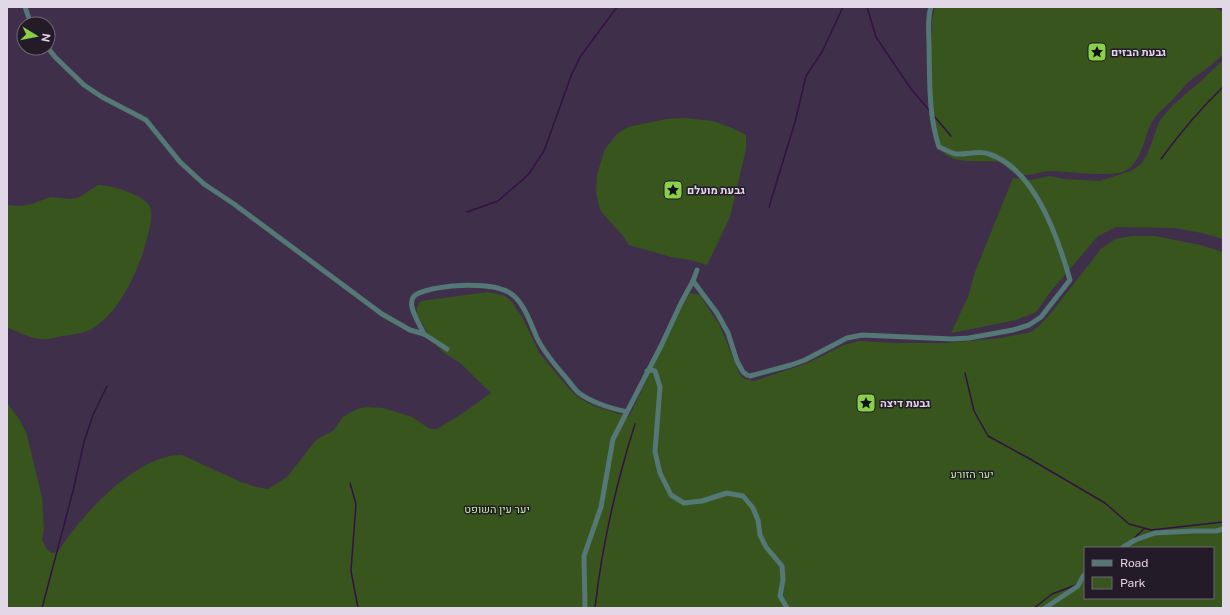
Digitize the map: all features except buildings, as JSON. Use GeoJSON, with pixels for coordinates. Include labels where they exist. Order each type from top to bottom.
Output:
{"type":"FeatureCollection","features":[{"type":"Feature","properties":{"kind":"street"},"geometry":{"type":"LineString","coordinates":[[693,281],[717,313],[728,333],[737,361],[743,372],[750,376],[805,360],[847,338],[862,335],[952,339],[969,338],[1013,330],[1029,325],[1041,317],[1070,280],[1058,242],[1045,213],[1031,189],[1024,178],[1012,166],[988,153],[955,154],[939,146],[934,132],[931,106],[929,25],[931,7]]}},
{"type":"Feature","properties":{"kind":"street"},"geometry":{"type":"LineString","coordinates":[[54,56],[84,85],[102,97],[146,120],[180,162],[204,184],[382,314],[410,330],[424,334],[447,349]]}},
{"type":"Feature","properties":{"kind":"street"},"geometry":{"type":"LineString","coordinates":[[585,608],[586,592],[584,556],[601,507],[613,439],[693,281],[697,270]]}},
{"type":"Feature","properties":{"kind":"street"},"geometry":{"type":"LineString","coordinates":[[424,334],[411,308],[412,299],[416,295],[436,289],[468,285],[497,287],[506,290],[514,296],[521,305],[543,351],[579,393],[596,402],[627,412]]}},
{"type":"Feature","properties":{"kind":"street"},"geometry":{"type":"LineString","coordinates":[[647,371],[656,371],[660,387],[655,452],[660,473],[671,495],[684,503],[702,501],[727,493],[743,496],[753,508],[758,520],[760,534],[766,547],[782,566],[783,580],[780,596],[787,608]]}},
{"type":"Feature","properties":{"kind":"street"},"geometry":{"type":"LineString","coordinates":[[1124,547],[1135,540],[1155,534],[1216,531],[1223,529]]}},
{"type":"Feature","properties":{"kind":"street"},"geometry":{"type":"LineString","coordinates":[[1045,608],[1078,586],[1084,575]]}},
{"type":"Feature","properties":{"kind":"green space"},"geometry":{"type":"Polygon","coordinates":[[[935,7],[1213,7],[1223,12],[1223,54],[1189,81],[1153,120],[1137,160],[1128,169],[1113,174],[1050,171],[1021,175],[1012,172],[1000,162],[970,161],[952,158],[945,154],[939,147],[934,137],[931,58],[932,20],[935,7]]]}},
{"type":"Feature","properties":{"kind":"green space"},"geometry":{"type":"Polygon","coordinates":[[[1223,60],[1223,239],[1175,228],[1116,227],[1098,236],[1051,291],[1036,312],[1016,320],[951,333],[968,297],[975,272],[1013,178],[1031,180],[1050,176],[1064,179],[1100,181],[1131,171],[1141,164],[1147,155],[1160,120],[1172,106],[1223,60]]]}},
{"type":"Feature","properties":{"kind":"green space"},"geometry":{"type":"Polygon","coordinates":[[[684,118],[713,121],[746,135],[746,149],[730,217],[707,265],[629,245],[600,210],[596,192],[597,175],[605,149],[617,134],[628,127],[666,119],[684,118]]]}},
{"type":"Feature","properties":{"kind":"green space"},"geometry":{"type":"Polygon","coordinates":[[[98,185],[119,189],[142,198],[150,207],[151,211],[151,222],[145,245],[136,271],[124,294],[110,314],[92,329],[81,333],[41,339],[28,336],[7,327],[7,205],[20,206],[32,204],[50,197],[70,199],[78,198],[98,185]]]}},
{"type":"Feature","properties":{"kind":"green space","name":"יער הזורע"},"geometry":{"type":"Polygon","coordinates":[[[1132,236],[1155,236],[1200,245],[1223,252],[1223,608],[7,608],[7,403],[20,420],[27,435],[42,498],[44,528],[42,540],[46,548],[51,553],[58,552],[80,522],[111,490],[147,464],[165,457],[182,455],[241,482],[268,489],[287,477],[316,440],[334,430],[342,418],[360,408],[383,408],[412,417],[430,429],[437,429],[463,413],[491,393],[460,363],[444,353],[431,339],[417,314],[417,307],[421,301],[488,292],[505,296],[512,302],[522,317],[540,354],[572,392],[592,405],[629,417],[683,304],[690,293],[700,295],[720,326],[740,375],[745,379],[754,381],[808,363],[844,345],[858,341],[947,343],[1001,338],[1031,332],[1051,313],[1101,249],[1115,239],[1132,236]]]}},
{"type":"Feature","properties":{"kind":"waterway"},"geometry":{"type":"LineString","coordinates":[[467,212],[498,201],[528,175],[544,151],[571,76],[580,57],[617,7]]}},
{"type":"Feature","properties":{"kind":"waterway"},"geometry":{"type":"LineString","coordinates":[[769,207],[795,122],[806,76],[822,52],[843,7]]}},
{"type":"Feature","properties":{"kind":"waterway"},"geometry":{"type":"LineString","coordinates":[[867,7],[876,37],[911,89],[929,110]]}},
{"type":"Feature","properties":{"kind":"waterway"},"geometry":{"type":"LineString","coordinates":[[1161,159],[1190,122],[1223,87]]}},
{"type":"Feature","properties":{"kind":"waterway"},"geometry":{"type":"LineString","coordinates":[[934,116],[951,136]]}},
{"type":"Feature","properties":{"kind":"waterway"},"geometry":{"type":"LineString","coordinates":[[965,373],[974,411],[988,436],[1105,503],[1129,524],[1151,530],[1223,522]]}},
{"type":"Feature","properties":{"kind":"waterway"},"geometry":{"type":"LineString","coordinates":[[42,608],[73,491],[84,442],[93,415],[107,386]]}},
{"type":"Feature","properties":{"kind":"waterway"},"geometry":{"type":"LineString","coordinates":[[595,608],[610,515],[635,424]]}},
{"type":"Feature","properties":{"kind":"waterway"},"geometry":{"type":"LineString","coordinates":[[350,483],[356,504],[351,571],[358,608]]}},
{"type":"Feature","properties":{"kind":"waterway"},"geometry":{"type":"LineString","coordinates":[[1133,539],[1144,529]]}},
{"type":"Feature","properties":{"kind":"waterway"},"geometry":{"type":"LineString","coordinates":[[1034,608],[1052,594],[1076,585]]}},
{"type":"Feature","properties":{"kind":"place","name":"גבעת הבזים"},"geometry":{"type":"Point","coordinates":[1097,52]}},
{"type":"Feature","properties":{"kind":"place","name":"גבעת מועלם"},"geometry":{"type":"Point","coordinates":[673,190]}},
{"type":"Feature","properties":{"kind":"place","name":"גבעת דיצה"},"geometry":{"type":"Point","coordinates":[866,403]}},
{"type":"Feature","properties":{"kind":"park label","name":"יער עין השופט"},"geometry":{"type":"Point","coordinates":[497,509]}}]}
